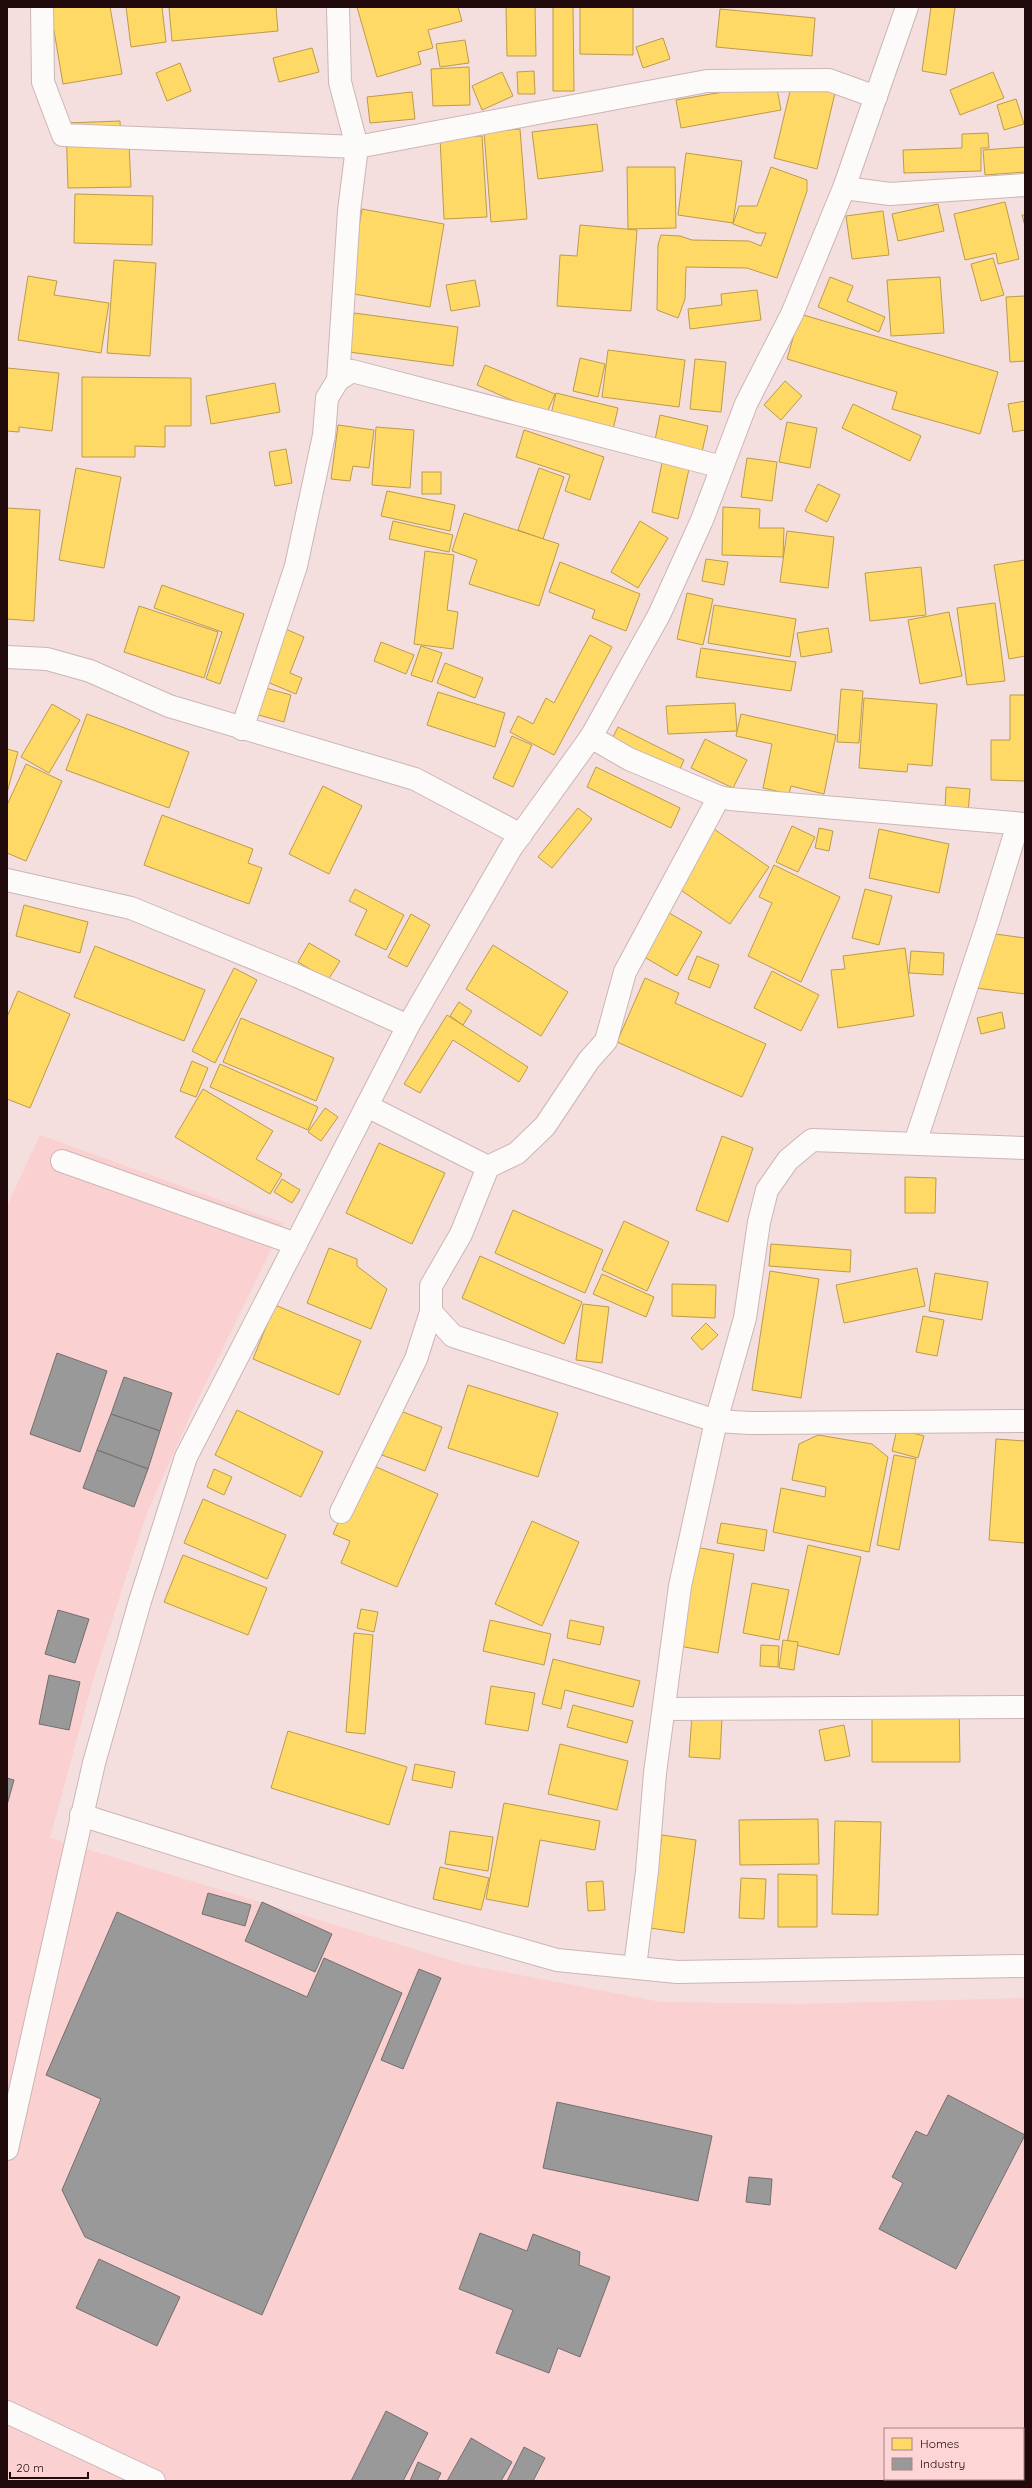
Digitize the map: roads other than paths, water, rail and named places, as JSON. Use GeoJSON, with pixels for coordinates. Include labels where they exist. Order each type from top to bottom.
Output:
{"type":"FeatureCollection","features":[{"type":"Feature","properties":{"kind":"street"},"geometry":{"type":"LineString","coordinates":[[42,7],[42,82],[63,135],[357,147],[708,81],[829,80],[876,96]]}},
{"type":"Feature","properties":{"kind":"street"},"geometry":{"type":"LineString","coordinates":[[338,7],[340,82],[357,147],[349,211],[338,380]]}},
{"type":"Feature","properties":{"kind":"street"},"geometry":{"type":"LineString","coordinates":[[7,2149],[42,1999],[81,1815],[140,1601],[186,1458],[408,1026],[521,835],[591,737],[659,615],[702,520],[746,404],[792,314],[844,188],[907,7]]}},
{"type":"Feature","properties":{"kind":"street"},"geometry":{"type":"LineString","coordinates":[[844,188],[890,194],[1025,185]]}},
{"type":"Feature","properties":{"kind":"street"},"geometry":{"type":"LineString","coordinates":[[242,729],[296,566],[324,435],[327,398],[338,380],[352,371],[722,467]]}},
{"type":"Feature","properties":{"kind":"street"},"geometry":{"type":"LineString","coordinates":[[7,657],[47,659],[90,671],[169,706],[242,729],[415,779],[521,835]]}},
{"type":"Feature","properties":{"kind":"street"},"geometry":{"type":"LineString","coordinates":[[591,737],[630,759],[719,796],[1021,824],[915,1143]]}},
{"type":"Feature","properties":{"kind":"street"},"geometry":{"type":"LineString","coordinates":[[341,1512],[416,1359],[431,1312],[431,1286],[461,1234],[488,1167],[517,1153],[545,1126],[589,1060],[606,1041],[625,972],[719,796]]}},
{"type":"Feature","properties":{"kind":"street"},"geometry":{"type":"LineString","coordinates":[[7,880],[132,908],[297,976],[408,1026]]}},
{"type":"Feature","properties":{"kind":"street"},"geometry":{"type":"LineString","coordinates":[[367,1106],[488,1167]]}},
{"type":"Feature","properties":{"kind":"street"},"geometry":{"type":"LineString","coordinates":[[635,1968],[664,1709],[680,1586],[716,1421],[745,1318],[759,1222],[767,1190],[788,1160],[812,1140],[1025,1148]]}},
{"type":"Feature","properties":{"kind":"street"},"geometry":{"type":"LineString","coordinates":[[62,1161],[296,1244]]}},
{"type":"Feature","properties":{"kind":"street"},"geometry":{"type":"LineString","coordinates":[[431,1312],[453,1336],[716,1421],[758,1423],[1025,1421]]}},
{"type":"Feature","properties":{"kind":"street"},"geometry":{"type":"LineString","coordinates":[[664,1709],[1025,1707]]}},
{"type":"Feature","properties":{"kind":"street"},"geometry":{"type":"LineString","coordinates":[[81,1815],[406,1918],[558,1960],[677,1972],[1025,1966]]}},
{"type":"Feature","properties":{"kind":"street"},"geometry":{"type":"LineString","coordinates":[[7,2412],[154,2481]]}}]}
